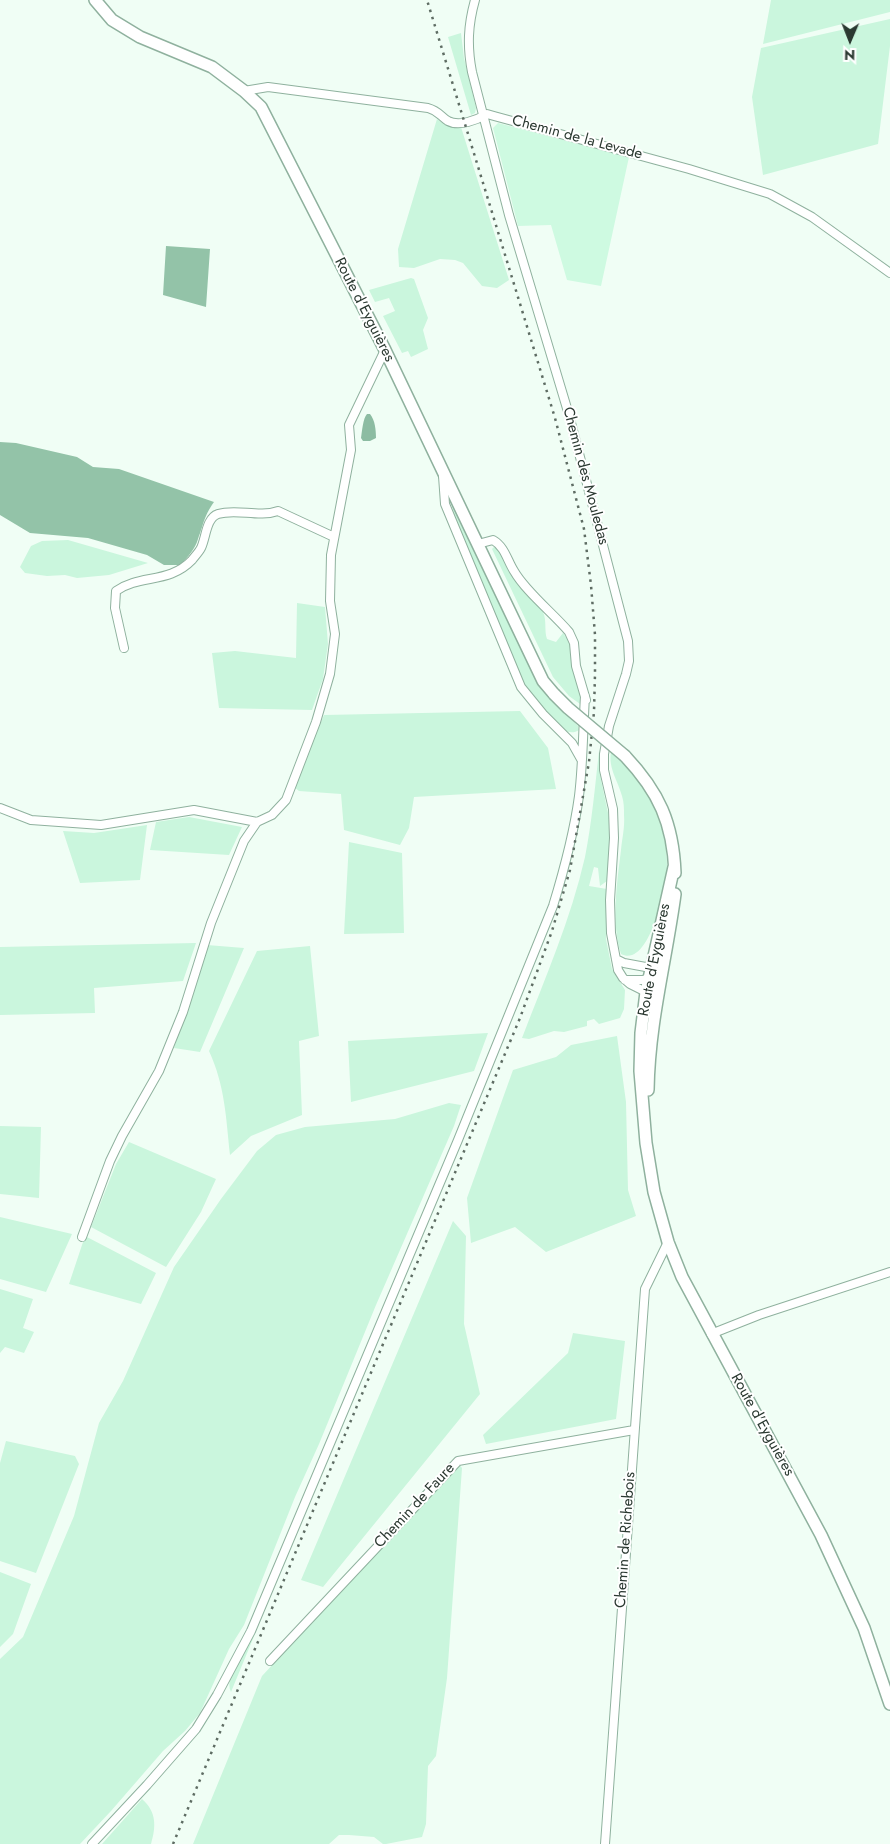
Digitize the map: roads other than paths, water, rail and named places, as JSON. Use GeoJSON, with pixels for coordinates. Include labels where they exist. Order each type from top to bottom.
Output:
{"type":"FeatureCollection","features":[{"type":"Feature","properties":{"kind":"main road","name":"Route d'Eyguières"},"geometry":{"type":"LineString","coordinates":[[94,0],[112,20],[140,37],[212,67],[244,91],[261,107],[385,350],[544,681],[554,694],[625,756],[646,780],[656,795],[673,843],[675,892],[654,973],[646,992],[641,1033],[640,1071],[646,1143],[654,1192],[668,1242],[682,1277],[825,1543],[864,1628],[890,1704]]}},
{"type":"Feature","properties":{"kind":"main road","name":"Route d'Eyguières"},"geometry":{"type":"LineString","coordinates":[[646,1143],[648,1057],[654,1013],[654,973]]}},
{"type":"Feature","properties":{"kind":"street","name":"Chemin des Mouledas"},"geometry":{"type":"LineString","coordinates":[[475,0],[468,33],[468,51],[472,72],[509,215],[569,415],[628,640],[629,661],[609,726],[604,754],[604,770],[613,809],[614,838],[610,900],[611,933],[618,970],[625,980]]}},
{"type":"Feature","properties":{"kind":"street","name":"Chemin de la Levade"},"geometry":{"type":"LineString","coordinates":[[244,91],[268,87],[428,108],[436,110],[448,121],[459,123],[487,114],[689,169],[770,194],[791,204],[890,273]]}},
{"type":"Feature","properties":{"kind":"street"},"geometry":{"type":"LineString","coordinates":[[82,1237],[110,1161],[122,1136],[160,1071],[183,1012],[211,923],[244,841],[257,822],[272,815],[286,800],[316,722],[330,674],[335,634],[330,601],[331,555],[350,450],[348,425],[385,350]]}},
{"type":"Feature","properties":{"kind":"street"},"geometry":{"type":"LineString","coordinates":[[442,466],[445,504],[521,687],[543,714],[572,743],[582,761]]}},
{"type":"Feature","properties":{"kind":"street"},"geometry":{"type":"LineString","coordinates":[[124,648],[115,608],[116,592],[122,587],[167,576],[181,570],[200,550],[212,518],[218,514],[268,515],[278,511],[334,537]]}},
{"type":"Feature","properties":{"kind":"street"},"geometry":{"type":"LineString","coordinates":[[92,1844],[196,1729],[217,1695],[255,1623],[454,1149],[553,906],[564,870],[578,798],[583,744],[588,719],[585,696],[576,666],[574,643],[569,632],[520,580],[503,548],[493,540],[478,544]]}},
{"type":"Feature","properties":{"kind":"street"},"geometry":{"type":"LineString","coordinates":[[0,808],[31,820],[101,825],[194,810],[257,822]]}},
{"type":"Feature","properties":{"kind":"street"},"geometry":{"type":"LineString","coordinates":[[616,959],[654,973]]}},
{"type":"Feature","properties":{"kind":"street"},"geometry":{"type":"LineString","coordinates":[[625,980],[654,973]]}},
{"type":"Feature","properties":{"kind":"street"},"geometry":{"type":"LineString","coordinates":[[625,980],[646,992]]}},
{"type":"Feature","properties":{"kind":"street","name":"Chemin de Richebois"},"geometry":{"type":"LineString","coordinates":[[605,1844],[645,1289],[668,1242]]}},
{"type":"Feature","properties":{"kind":"street"},"geometry":{"type":"LineString","coordinates":[[711,1334],[766,1312],[890,1272]]}},
{"type":"Feature","properties":{"kind":"street","name":"Chemin de Faure"},"geometry":{"type":"LineString","coordinates":[[270,1661],[458,1460],[634,1430]]}},
{"type":"Feature","properties":{"kind":"railway"},"geometry":{"type":"LineString","coordinates":[[173,1844],[520,1018],[552,931],[570,870],[589,762],[594,712],[595,635],[584,529],[555,418],[427,0]]}}]}
